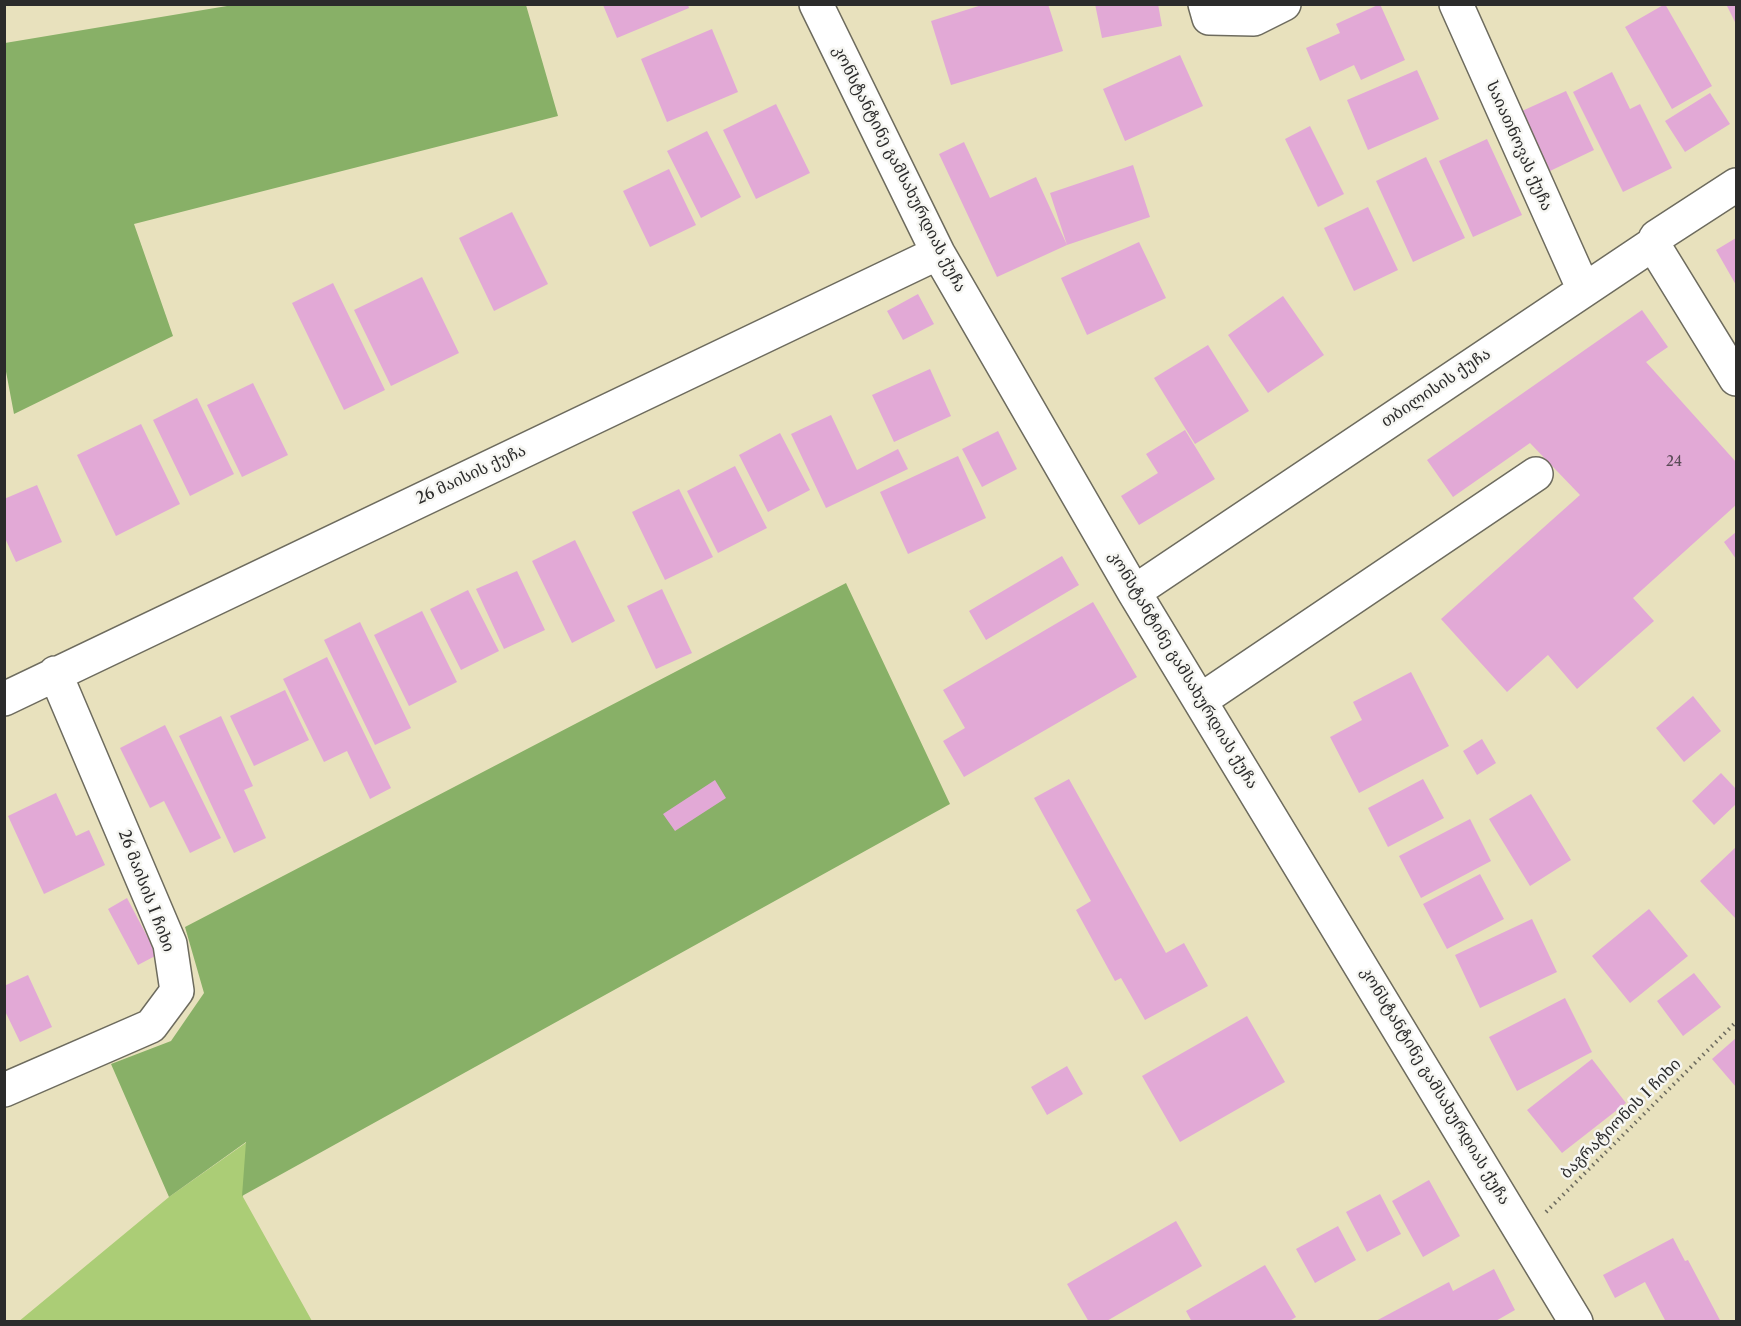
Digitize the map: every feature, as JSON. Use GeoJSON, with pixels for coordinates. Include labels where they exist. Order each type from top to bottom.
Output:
{"type":"FeatureCollection","features":[{"type":"Feature","properties":{"kind":"street","name":"კონსტანტინე გამსახურდიას ქუჩა"},"geometry":{"type":"LineString","coordinates":[[816,4],[939,253],[1134,592],[1525,1234],[1576,1322]]}},
{"type":"Feature","properties":{"kind":"street"},"geometry":{"type":"LineString","coordinates":[[1205,4],[1209,18],[1254,19],[1284,4]]}},
{"type":"Feature","properties":{"kind":"street","name":"საიათნოვას ქუჩა"},"geometry":{"type":"LineString","coordinates":[[1456,4],[1583,288]]}},
{"type":"Feature","properties":{"kind":"street","name":"თბილისის ქუჩა"},"geometry":{"type":"LineString","coordinates":[[1134,592],[1583,288],[1653,244],[1656,237],[1737,185]]}},
{"type":"Feature","properties":{"kind":"street"},"geometry":{"type":"LineString","coordinates":[[1653,244],[1737,379]]}},
{"type":"Feature","properties":{"kind":"street","name":"26 მაისის ქუჩა"},"geometry":{"type":"LineString","coordinates":[[4,699],[939,253]]}},
{"type":"Feature","properties":{"kind":"street"},"geometry":{"type":"LineString","coordinates":[[1201,700],[1536,474]]}},
{"type":"Feature","properties":{"kind":"street","name":"26 მაისის I ჩიხი"},"geometry":{"type":"LineString","coordinates":[[4,1090],[151,1026],[177,991],[170,944],[56,673]]}},
{"type":"Feature","properties":{"kind":"path","name":"ბაგრატიონის I ჩიხი"},"geometry":{"type":"LineString","coordinates":[[1525,1234],[1737,1022]]}},
{"type":"Feature","properties":{"kind":"green space"},"geometry":{"type":"Polygon","coordinates":[[[233,5],[526,5],[558,116],[134,224],[173,336],[14,414],[4,361],[5,43],[233,5]]]}},
{"type":"Feature","properties":{"kind":"green space"},"geometry":{"type":"Polygon","coordinates":[[[846,583],[950,804],[242,1196],[246,1142],[169,1197],[111,1064],[171,1041],[204,993],[185,927],[846,583]]]}},
{"type":"Feature","properties":{"kind":"green space"},"geometry":{"type":"Polygon","coordinates":[[[247,1142],[243,1197],[312,1321],[18,1322],[169,1197],[247,1142]]]}},
{"type":"Feature","properties":{"kind":"building"},"geometry":{"type":"Polygon","coordinates":[[[985,4],[1048,4],[1063,51],[951,85],[931,21],[985,4]]]}},
{"type":"Feature","properties":{"kind":"building"},"geometry":{"type":"Polygon","coordinates":[[[1095,4],[1158,4],[1162,26],[1102,38],[1095,4]]]}},
{"type":"Feature","properties":{"kind":"building"},"geometry":{"type":"Polygon","coordinates":[[[1380,4],[1405,60],[1361,80],[1354,65],[1320,81],[1306,48],[1340,33],[1336,24],[1380,4]]]}},
{"type":"Feature","properties":{"kind":"building"},"geometry":{"type":"Polygon","coordinates":[[[1665,4],[1712,86],[1672,109],[1625,27],[1665,4]]]}},
{"type":"Feature","properties":{"kind":"building"},"geometry":{"type":"Polygon","coordinates":[[[1726,4],[1736,4],[1736,24],[1726,4]]]}},
{"type":"Feature","properties":{"kind":"building"},"geometry":{"type":"Polygon","coordinates":[[[603,5],[688,5],[689,8],[617,38],[603,5]]]}},
{"type":"Feature","properties":{"kind":"building"},"geometry":{"type":"Polygon","coordinates":[[[712,29],[738,92],[667,122],[641,59],[712,29]]]}},
{"type":"Feature","properties":{"kind":"building"},"geometry":{"type":"Polygon","coordinates":[[[1180,55],[1203,106],[1125,141],[1103,89],[1180,55]]]}},
{"type":"Feature","properties":{"kind":"building"},"geometry":{"type":"Polygon","coordinates":[[[1417,70],[1439,119],[1368,150],[1347,100],[1417,70]]]}},
{"type":"Feature","properties":{"kind":"building"},"geometry":{"type":"Polygon","coordinates":[[[1612,72],[1630,109],[1640,104],[1672,168],[1623,192],[1573,92],[1612,72]]]}},
{"type":"Feature","properties":{"kind":"building"},"geometry":{"type":"Polygon","coordinates":[[[1566,91],[1594,150],[1550,171],[1522,111],[1566,91]]]}},
{"type":"Feature","properties":{"kind":"building"},"geometry":{"type":"Polygon","coordinates":[[[1710,93],[1730,124],[1685,152],[1665,121],[1710,93]]]}},
{"type":"Feature","properties":{"kind":"building"},"geometry":{"type":"Polygon","coordinates":[[[776,104],[810,173],[756,199],[723,130],[776,104]]]}},
{"type":"Feature","properties":{"kind":"building"},"geometry":{"type":"Polygon","coordinates":[[[1310,126],[1344,194],[1318,207],[1285,139],[1310,126]]]}},
{"type":"Feature","properties":{"kind":"building"},"geometry":{"type":"Polygon","coordinates":[[[707,131],[741,197],[701,218],[667,151],[707,131]]]}},
{"type":"Feature","properties":{"kind":"building"},"geometry":{"type":"Polygon","coordinates":[[[1487,139],[1522,215],[1473,237],[1439,161],[1487,139]]]}},
{"type":"Feature","properties":{"kind":"building"},"geometry":{"type":"Polygon","coordinates":[[[964,142],[990,198],[1036,177],[1067,245],[997,277],[939,154],[964,142]]]}},
{"type":"Feature","properties":{"kind":"building"},"geometry":{"type":"Polygon","coordinates":[[[1426,157],[1465,238],[1413,262],[1376,181],[1426,157]]]}},
{"type":"Feature","properties":{"kind":"building"},"geometry":{"type":"Polygon","coordinates":[[[1133,165],[1150,217],[1067,245],[1050,193],[1133,165]]]}},
{"type":"Feature","properties":{"kind":"building"},"geometry":{"type":"Polygon","coordinates":[[[669,169],[696,225],[650,247],[623,191],[669,169]]]}},
{"type":"Feature","properties":{"kind":"building"},"geometry":{"type":"Polygon","coordinates":[[[1368,207],[1398,270],[1354,291],[1324,228],[1368,207]]]}},
{"type":"Feature","properties":{"kind":"building"},"geometry":{"type":"Polygon","coordinates":[[[512,212],[548,284],[494,311],[459,238],[512,212]]]}},
{"type":"Feature","properties":{"kind":"building"},"geometry":{"type":"Polygon","coordinates":[[[1736,238],[1736,285],[1716,250],[1736,238]]]}},
{"type":"Feature","properties":{"kind":"building"},"geometry":{"type":"Polygon","coordinates":[[[1139,242],[1166,298],[1087,335],[1061,278],[1139,242]]]}},
{"type":"Feature","properties":{"kind":"building"},"geometry":{"type":"Polygon","coordinates":[[[422,277],[459,353],[391,386],[354,310],[422,277]]]}},
{"type":"Feature","properties":{"kind":"building"},"geometry":{"type":"Polygon","coordinates":[[[333,283],[385,390],[344,410],[292,303],[333,283]]]}},
{"type":"Feature","properties":{"kind":"building"},"geometry":{"type":"Polygon","coordinates":[[[918,294],[934,324],[903,340],[887,311],[918,294]]]}},
{"type":"Feature","properties":{"kind":"building"},"geometry":{"type":"Polygon","coordinates":[[[1283,296],[1324,355],[1268,393],[1228,335],[1283,296]]]}},
{"type":"Feature","properties":{"kind":"building"},"geometry":{"type":"Polygon","coordinates":[[[1642,310],[1668,347],[1646,362],[1736,462],[1736,505],[1633,598],[1654,621],[1577,689],[1548,655],[1507,692],[1441,619],[1580,495],[1530,443],[1453,497],[1427,460],[1642,310]]]}},
{"type":"Feature","properties":{"kind":"building"},"geometry":{"type":"Polygon","coordinates":[[[1208,345],[1249,411],[1195,444],[1154,378],[1208,345]]]}},
{"type":"Feature","properties":{"kind":"building"},"geometry":{"type":"Polygon","coordinates":[[[930,369],[951,416],[894,442],[872,395],[930,369]]]}},
{"type":"Feature","properties":{"kind":"building"},"geometry":{"type":"Polygon","coordinates":[[[253,383],[288,455],[242,477],[207,405],[253,383]]]}},
{"type":"Feature","properties":{"kind":"building"},"geometry":{"type":"Polygon","coordinates":[[[197,398],[234,474],[190,496],[153,420],[197,398]]]}},
{"type":"Feature","properties":{"kind":"building"},"geometry":{"type":"Polygon","coordinates":[[[831,415],[857,470],[898,449],[908,469],[826,508],[791,434],[831,415]]]}},
{"type":"Feature","properties":{"kind":"building"},"geometry":{"type":"Polygon","coordinates":[[[141,424],[180,504],[116,536],[77,455],[141,424]]]}},
{"type":"Feature","properties":{"kind":"building"},"geometry":{"type":"Polygon","coordinates":[[[1185,430],[1215,479],[1139,525],[1121,496],[1158,473],[1146,454],[1185,430]]]}},
{"type":"Feature","properties":{"kind":"building"},"geometry":{"type":"Polygon","coordinates":[[[998,431],[1017,469],[982,487],[962,449],[998,431]]]}},
{"type":"Feature","properties":{"kind":"building"},"geometry":{"type":"Polygon","coordinates":[[[780,433],[810,490],[768,512],[739,455],[780,433]]]}},
{"type":"Feature","properties":{"kind":"building"},"geometry":{"type":"Polygon","coordinates":[[[958,456],[986,518],[908,554],[880,492],[958,456]]]}},
{"type":"Feature","properties":{"kind":"building"},"geometry":{"type":"Polygon","coordinates":[[[735,466],[767,528],[718,553],[687,491],[735,466]]]}},
{"type":"Feature","properties":{"kind":"building"},"geometry":{"type":"Polygon","coordinates":[[[37,485],[62,542],[16,562],[4,536],[4,499],[37,485]]]}},
{"type":"Feature","properties":{"kind":"building"},"geometry":{"type":"Polygon","coordinates":[[[679,489],[713,557],[665,580],[632,512],[679,489]]]}},
{"type":"Feature","properties":{"kind":"building"},"geometry":{"type":"Polygon","coordinates":[[[1736,532],[1736,559],[1724,542],[1736,532]]]}},
{"type":"Feature","properties":{"kind":"building"},"geometry":{"type":"Polygon","coordinates":[[[575,540],[615,621],[572,643],[532,561],[575,540]]]}},
{"type":"Feature","properties":{"kind":"building"},"geometry":{"type":"Polygon","coordinates":[[[1062,556],[1079,585],[986,640],[969,611],[1062,556]]]}},
{"type":"Feature","properties":{"kind":"building"},"geometry":{"type":"Polygon","coordinates":[[[517,571],[545,630],[504,649],[476,589],[517,571]]]}},
{"type":"Feature","properties":{"kind":"building"},"geometry":{"type":"Polygon","coordinates":[[[662,589],[692,653],[656,669],[627,606],[662,589]]]}},
{"type":"Feature","properties":{"kind":"building"},"geometry":{"type":"Polygon","coordinates":[[[468,590],[499,651],[461,670],[430,609],[468,590]]]}},
{"type":"Feature","properties":{"kind":"building"},"geometry":{"type":"Polygon","coordinates":[[[1093,602],[1137,677],[964,777],[943,741],[965,728],[943,690],[1093,602]]]}},
{"type":"Feature","properties":{"kind":"building"},"geometry":{"type":"Polygon","coordinates":[[[422,611],[457,682],[409,706],[374,635],[422,611]]]}},
{"type":"Feature","properties":{"kind":"building"},"geometry":{"type":"Polygon","coordinates":[[[360,622],[411,728],[375,745],[324,640],[360,622]]]}},
{"type":"Feature","properties":{"kind":"building"},"geometry":{"type":"Polygon","coordinates":[[[327,657],[391,788],[370,799],[347,751],[324,762],[283,679],[327,657]]]}},
{"type":"Feature","properties":{"kind":"building"},"geometry":{"type":"Polygon","coordinates":[[[1411,672],[1449,746],[1359,793],[1330,737],[1362,720],[1353,702],[1411,672]]]}},
{"type":"Feature","properties":{"kind":"building"},"geometry":{"type":"Polygon","coordinates":[[[285,690],[309,740],[254,766],[230,716],[285,690]]]}},
{"type":"Feature","properties":{"kind":"building"},"geometry":{"type":"Polygon","coordinates":[[[1693,696],[1721,731],[1684,762],[1656,728],[1693,696]]]}},
{"type":"Feature","properties":{"kind":"building"},"geometry":{"type":"Polygon","coordinates":[[[221,716],[253,786],[244,790],[266,838],[234,853],[179,736],[221,716]]]}},
{"type":"Feature","properties":{"kind":"building"},"geometry":{"type":"Polygon","coordinates":[[[165,725],[221,838],[190,853],[164,801],[150,808],[120,748],[165,725]]]}},
{"type":"Feature","properties":{"kind":"building"},"geometry":{"type":"Polygon","coordinates":[[[1482,739],[1496,763],[1477,775],[1463,751],[1482,739]]]}},
{"type":"Feature","properties":{"kind":"building"},"geometry":{"type":"Polygon","coordinates":[[[1721,773],[1736,789],[1736,804],[1714,825],[1692,801],[1721,773]]]}},
{"type":"Feature","properties":{"kind":"building"},"geometry":{"type":"Polygon","coordinates":[[[1069,779],[1166,953],[1184,943],[1208,986],[1145,1020],[1121,978],[1115,981],[1076,910],[1091,901],[1034,798],[1069,779]]]}},
{"type":"Feature","properties":{"kind":"building"},"geometry":{"type":"Polygon","coordinates":[[[1423,779],[1444,818],[1388,847],[1368,808],[1423,779]]]}},
{"type":"Feature","properties":{"kind":"building"},"geometry":{"type":"Polygon","coordinates":[[[715,780],[726,798],[675,831],[663,814],[715,780]]]}},
{"type":"Feature","properties":{"kind":"building"},"geometry":{"type":"Polygon","coordinates":[[[56,793],[76,836],[89,830],[105,865],[44,894],[8,816],[56,793]]]}},
{"type":"Feature","properties":{"kind":"building"},"geometry":{"type":"Polygon","coordinates":[[[1531,794],[1571,860],[1530,886],[1489,819],[1531,794]]]}},
{"type":"Feature","properties":{"kind":"building"},"geometry":{"type":"Polygon","coordinates":[[[1470,819],[1491,861],[1421,898],[1399,856],[1470,819]]]}},
{"type":"Feature","properties":{"kind":"building"},"geometry":{"type":"Polygon","coordinates":[[[1736,847],[1736,919],[1700,881],[1736,847]]]}},
{"type":"Feature","properties":{"kind":"building"},"geometry":{"type":"Polygon","coordinates":[[[1480,874],[1504,919],[1447,949],[1423,904],[1480,874]]]}},
{"type":"Feature","properties":{"kind":"building"},"geometry":{"type":"Polygon","coordinates":[[[127,898],[157,955],[138,965],[108,909],[127,898]]]}},
{"type":"Feature","properties":{"kind":"building"},"geometry":{"type":"Polygon","coordinates":[[[1649,909],[1688,956],[1630,1003],[1592,956],[1649,909]]]}},
{"type":"Feature","properties":{"kind":"building"},"geometry":{"type":"Polygon","coordinates":[[[1532,919],[1557,972],[1480,1008],[1455,955],[1532,919]]]}},
{"type":"Feature","properties":{"kind":"building"},"geometry":{"type":"Polygon","coordinates":[[[1694,973],[1721,1007],[1683,1036],[1657,1001],[1694,973]]]}},
{"type":"Feature","properties":{"kind":"building"},"geometry":{"type":"Polygon","coordinates":[[[28,975],[52,1027],[20,1042],[4,1009],[4,986],[28,975]]]}},
{"type":"Feature","properties":{"kind":"building"},"geometry":{"type":"Polygon","coordinates":[[[1565,998],[1592,1052],[1517,1091],[1489,1037],[1565,998]]]}},
{"type":"Feature","properties":{"kind":"building"},"geometry":{"type":"Polygon","coordinates":[[[1247,1016],[1285,1082],[1180,1142],[1142,1076],[1247,1016]]]}},
{"type":"Feature","properties":{"kind":"building"},"geometry":{"type":"Polygon","coordinates":[[[1736,1038],[1736,1087],[1712,1059],[1736,1038]]]}},
{"type":"Feature","properties":{"kind":"building"},"geometry":{"type":"Polygon","coordinates":[[[1592,1059],[1626,1103],[1562,1153],[1527,1110],[1592,1059]]]}},
{"type":"Feature","properties":{"kind":"building"},"geometry":{"type":"Polygon","coordinates":[[[1067,1066],[1083,1094],[1047,1115],[1031,1087],[1067,1066]]]}},
{"type":"Feature","properties":{"kind":"building"},"geometry":{"type":"Polygon","coordinates":[[[1429,1180],[1460,1236],[1423,1257],[1392,1201],[1429,1180]]]}},
{"type":"Feature","properties":{"kind":"building"},"geometry":{"type":"Polygon","coordinates":[[[1380,1194],[1401,1234],[1367,1252],[1346,1212],[1380,1194]]]}},
{"type":"Feature","properties":{"kind":"building"},"geometry":{"type":"Polygon","coordinates":[[[1176,1221],[1202,1266],[1105,1322],[1089,1322],[1067,1284],[1176,1221]]]}},
{"type":"Feature","properties":{"kind":"building"},"geometry":{"type":"Polygon","coordinates":[[[1338,1226],[1356,1260],[1315,1283],[1296,1249],[1338,1226]]]}},
{"type":"Feature","properties":{"kind":"building"},"geometry":{"type":"Polygon","coordinates":[[[1673,1238],[1685,1261],[1688,1260],[1721,1322],[1666,1322],[1645,1282],[1615,1298],[1603,1275],[1673,1238]]]}},
{"type":"Feature","properties":{"kind":"building"},"geometry":{"type":"Polygon","coordinates":[[[1265,1265],[1296,1317],[1288,1322],[1192,1322],[1186,1311],[1265,1265]]]}},
{"type":"Feature","properties":{"kind":"building"},"geometry":{"type":"Polygon","coordinates":[[[1494,1269],[1515,1310],[1494,1322],[1374,1322],[1449,1282],[1453,1291],[1494,1269]]]}}]}
